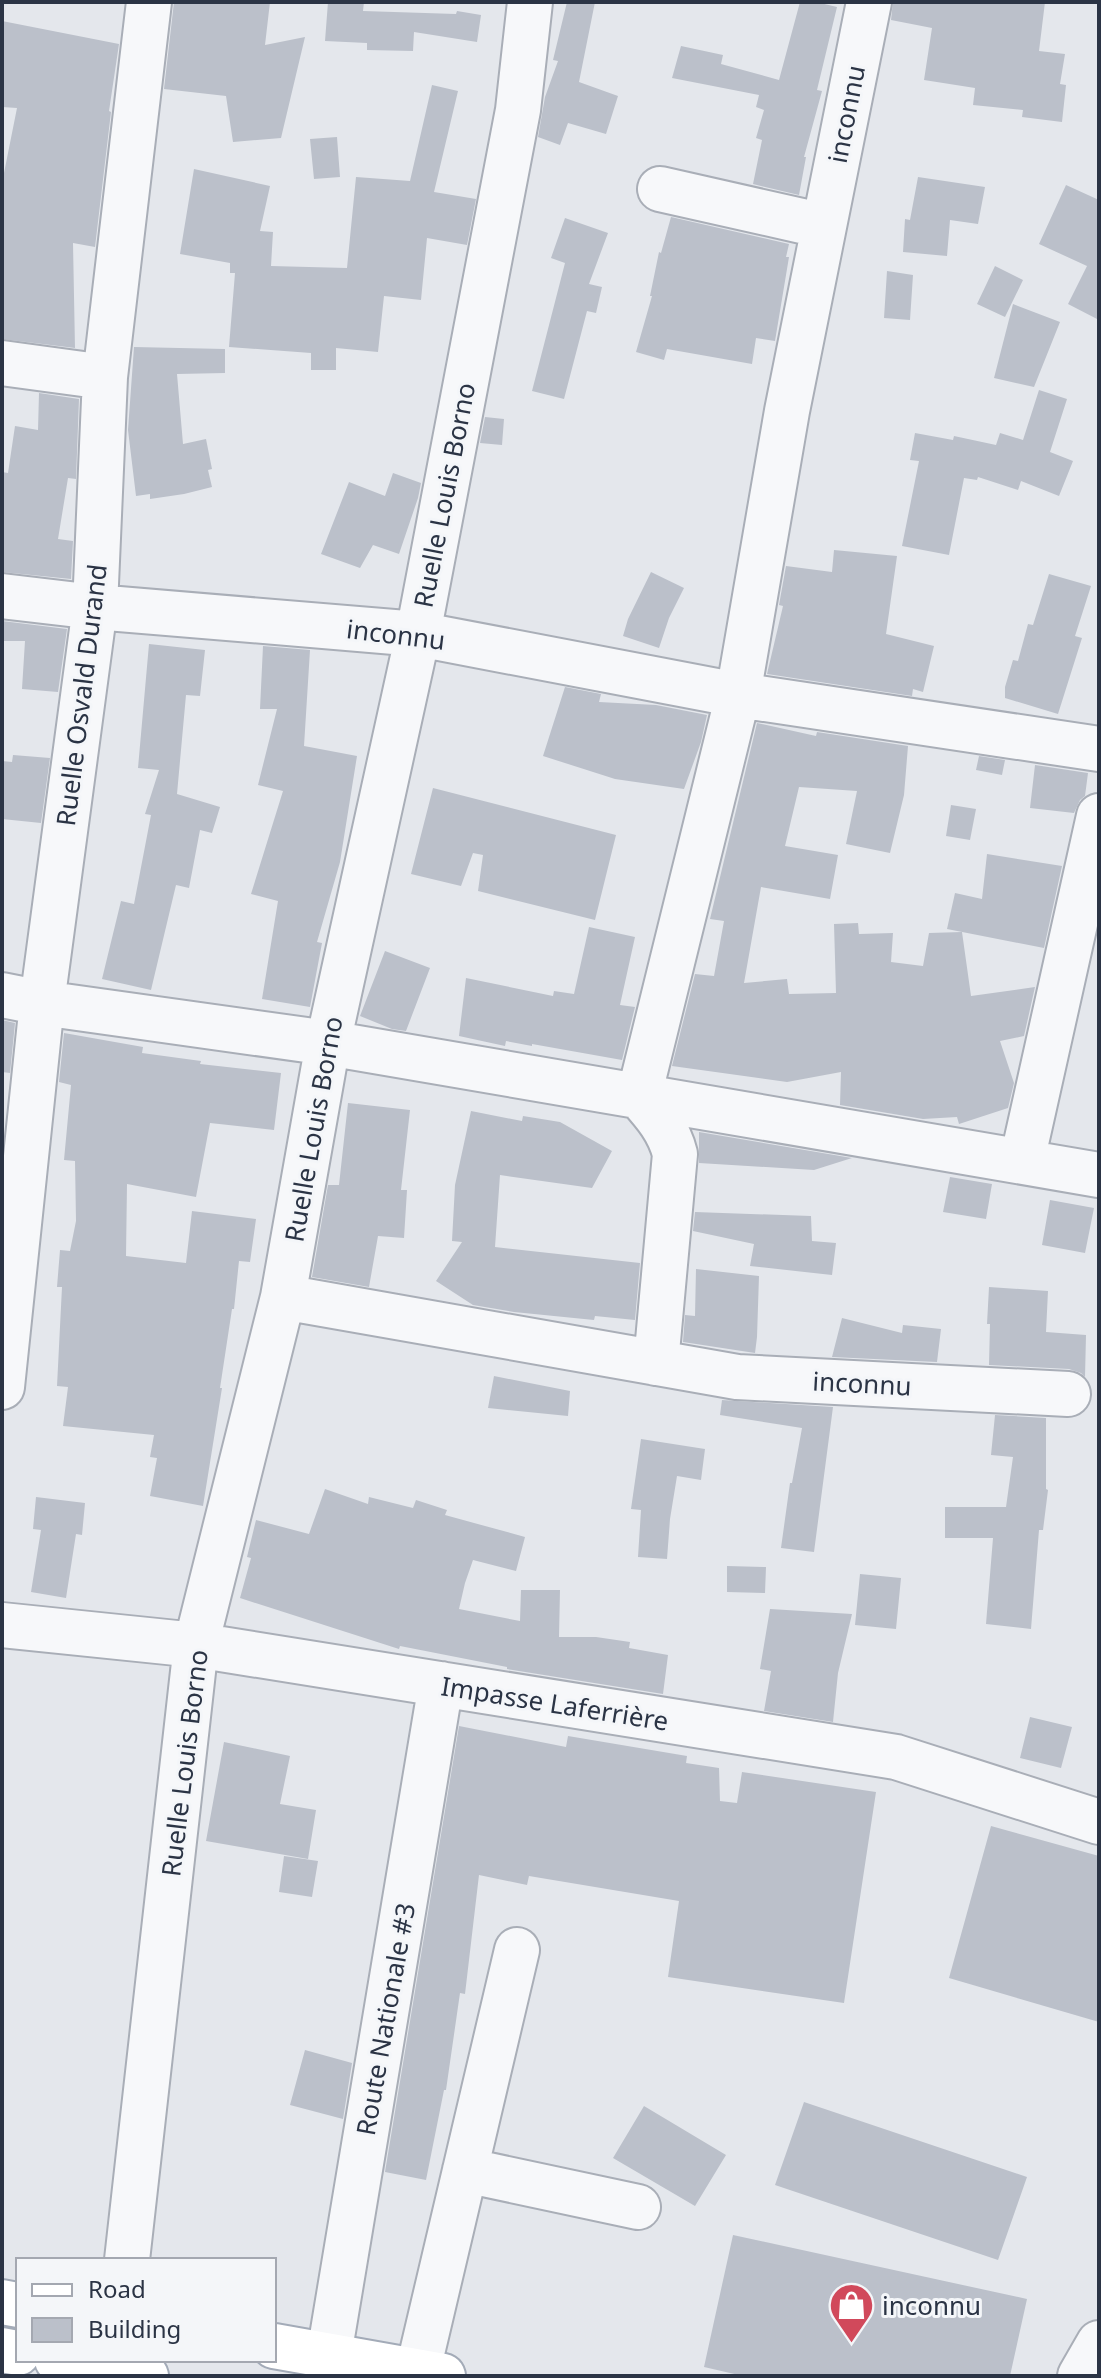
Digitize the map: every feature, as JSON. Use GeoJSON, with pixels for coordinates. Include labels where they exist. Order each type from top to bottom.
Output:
{"type":"FeatureCollection","features":[{"type":"Feature","properties":{"kind":"main road"},"geometry":{"type":"LineString","coordinates":[[276,2346],[430,2373]]}},
{"type":"Feature","properties":{"kind":"main road"},"geometry":{"type":"LineString","coordinates":[[68,2362],[146,2376]]}},
{"type":"Feature","properties":{"kind":"street","name":"Ruelle Osvald Durand"},"geometry":{"type":"LineString","coordinates":[[2,1387],[22,999],[95,607],[105,377],[149,2]]}},
{"type":"Feature","properties":{"kind":"street","name":"Ruelle Louis Borno"},"geometry":{"type":"LineString","coordinates":[[127,2258],[196,1645],[283,1297],[328,1043],[418,634],[518,110],[530,2]]}},
{"type":"Feature","properties":{"kind":"street","name":"inconnu"},"geometry":{"type":"LineString","coordinates":[[639,1096],[738,695],[787,411],[869,2]]}},
{"type":"Feature","properties":{"kind":"street"},"geometry":{"type":"LineString","coordinates":[[660,189],[824,226]]}},
{"type":"Feature","properties":{"kind":"street"},"geometry":{"type":"LineString","coordinates":[[2,363],[105,377]]}},
{"type":"Feature","properties":{"kind":"street","name":"inconnu"},"geometry":{"type":"LineString","coordinates":[[2,596],[95,607],[418,634],[738,695],[1099,749]]}},
{"type":"Feature","properties":{"kind":"street"},"geometry":{"type":"LineString","coordinates":[[1022,1161],[1099,816]]}},
{"type":"Feature","properties":{"kind":"street"},"geometry":{"type":"LineString","coordinates":[[22,999],[328,1043],[1099,1175]]}},
{"type":"Feature","properties":{"kind":"street"},"geometry":{"type":"LineString","coordinates":[[639,1096],[664,1126],[675,1154],[656,1363]]}},
{"type":"Feature","properties":{"kind":"street","name":"inconnu"},"geometry":{"type":"LineString","coordinates":[[283,1297],[737,1377],[1068,1394]]}},
{"type":"Feature","properties":{"kind":"street","name":"Impasse Laferrière"},"geometry":{"type":"LineString","coordinates":[[2,1625],[196,1645],[896,1757],[1099,1822]]}},
{"type":"Feature","properties":{"kind":"street","name":"Route Nationale #3"},"geometry":{"type":"LineString","coordinates":[[329,2355],[441,1684]]}},
{"type":"Feature","properties":{"kind":"street"},"geometry":{"type":"LineString","coordinates":[[430,2373],[465,2170],[517,1950]]}},
{"type":"Feature","properties":{"kind":"street"},"geometry":{"type":"LineString","coordinates":[[465,2170],[638,2207]]}},
{"type":"Feature","properties":{"kind":"street"},"geometry":{"type":"LineString","coordinates":[[1080,2376],[1099,2343]]}},
{"type":"Feature","properties":{"kind":"building"},"geometry":{"type":"Polygon","coordinates":[[[174,2],[270,2],[265,45],[305,37],[281,138],[233,142],[226,96],[164,89],[174,2]]]}},
{"type":"Feature","properties":{"kind":"building"},"geometry":{"type":"Polygon","coordinates":[[[328,2],[364,2],[363,11],[456,14],[457,11],[481,15],[477,42],[414,32],[413,51],[367,50],[367,43],[325,41],[328,2]]]}},
{"type":"Feature","properties":{"kind":"building"},"geometry":{"type":"Polygon","coordinates":[[[567,2],[595,2],[579,82],[618,96],[606,134],[568,123],[560,145],[538,137],[545,97],[558,61],[553,60],[567,2]]]}},
{"type":"Feature","properties":{"kind":"building"},"geometry":{"type":"Polygon","coordinates":[[[800,2],[837,7],[817,90],[822,91],[804,157],[799,195],[753,184],[762,140],[756,138],[764,110],[756,107],[759,95],[672,78],[681,46],[723,55],[721,64],[779,80],[800,2]]]}},
{"type":"Feature","properties":{"kind":"building"},"geometry":{"type":"Polygon","coordinates":[[[893,2],[1045,2],[1039,51],[1065,54],[1060,84],[1066,85],[1062,122],[1022,117],[1023,110],[973,105],[975,88],[924,80],[932,28],[891,20],[893,2]]]}},
{"type":"Feature","properties":{"kind":"building"},"geometry":{"type":"Polygon","coordinates":[[[2,21],[119,44],[95,247],[73,243],[75,348],[2,339],[2,183],[17,108],[2,107],[2,21]]]}},
{"type":"Feature","properties":{"kind":"building"},"geometry":{"type":"Polygon","coordinates":[[[432,85],[458,91],[434,192],[476,199],[467,245],[427,238],[421,300],[384,296],[378,352],[336,348],[336,370],[311,370],[311,353],[229,347],[235,273],[230,273],[230,263],[180,254],[194,169],[270,186],[260,231],[273,232],[271,266],[347,268],[356,177],[410,181],[432,85]]]}},
{"type":"Feature","properties":{"kind":"building"},"geometry":{"type":"Polygon","coordinates":[[[337,137],[340,177],[314,179],[310,139],[337,137]]]}},
{"type":"Feature","properties":{"kind":"building"},"geometry":{"type":"Polygon","coordinates":[[[918,177],[985,187],[978,224],[950,220],[947,256],[903,252],[905,219],[910,220],[918,177]]]}},
{"type":"Feature","properties":{"kind":"building"},"geometry":{"type":"Polygon","coordinates":[[[1066,185],[1099,200],[1099,320],[1068,304],[1087,266],[1039,244],[1066,185]]]}},
{"type":"Feature","properties":{"kind":"building"},"geometry":{"type":"Polygon","coordinates":[[[671,217],[789,244],[775,341],[756,338],[752,364],[667,349],[664,360],[636,352],[652,296],[659,252],[671,217]]]}},
{"type":"Feature","properties":{"kind":"building"},"geometry":{"type":"Polygon","coordinates":[[[565,218],[608,233],[589,284],[602,287],[596,313],[587,311],[564,399],[532,391],[565,263],[551,258],[565,218]]]}},
{"type":"Feature","properties":{"kind":"building"},"geometry":{"type":"Polygon","coordinates":[[[995,266],[1023,280],[1005,317],[977,304],[995,266]]]}},
{"type":"Feature","properties":{"kind":"building"},"geometry":{"type":"Polygon","coordinates":[[[887,271],[913,275],[910,320],[884,318],[887,271]]]}},
{"type":"Feature","properties":{"kind":"building"},"geometry":{"type":"Polygon","coordinates":[[[1013,304],[1060,322],[1034,387],[994,378],[1013,304]]]}},
{"type":"Feature","properties":{"kind":"building"},"geometry":{"type":"Polygon","coordinates":[[[134,347],[225,349],[225,373],[177,374],[183,444],[206,439],[212,487],[150,499],[150,494],[136,496],[128,430],[134,347]]]}},
{"type":"Feature","properties":{"kind":"building"},"geometry":{"type":"Polygon","coordinates":[[[1039,390],[1067,399],[1050,452],[1073,461],[1059,496],[1021,481],[1018,490],[978,477],[977,480],[964,478],[949,555],[902,546],[919,461],[910,460],[915,433],[953,440],[954,436],[996,445],[1000,433],[1023,440],[1039,390]]]}},
{"type":"Feature","properties":{"kind":"building"},"geometry":{"type":"Polygon","coordinates":[[[39,393],[79,399],[76,479],[68,478],[58,539],[73,541],[71,579],[2,572],[2,472],[8,473],[15,426],[38,430],[39,393]]]}},
{"type":"Feature","properties":{"kind":"building"},"geometry":{"type":"Polygon","coordinates":[[[485,417],[504,419],[502,445],[480,443],[485,417]]]}},
{"type":"Feature","properties":{"kind":"building"},"geometry":{"type":"Polygon","coordinates":[[[393,473],[421,483],[399,554],[373,545],[360,568],[321,554],[349,482],[385,496],[393,473]]]}},
{"type":"Feature","properties":{"kind":"building"},"geometry":{"type":"Polygon","coordinates":[[[834,550],[897,556],[886,634],[934,646],[923,692],[913,689],[912,696],[767,674],[783,606],[779,605],[786,566],[832,572],[834,550]]]}},
{"type":"Feature","properties":{"kind":"building"},"geometry":{"type":"Polygon","coordinates":[[[651,572],[684,588],[659,648],[623,636],[651,572]]]}},
{"type":"Feature","properties":{"kind":"building"},"geometry":{"type":"Polygon","coordinates":[[[1049,574],[1091,586],[1075,636],[1082,638],[1058,714],[1005,698],[1013,660],[1018,661],[1028,624],[1033,625],[1049,574]]]}},
{"type":"Feature","properties":{"kind":"building"},"geometry":{"type":"Polygon","coordinates":[[[2,621],[67,629],[58,692],[22,689],[25,641],[2,641],[2,621]]]}},
{"type":"Feature","properties":{"kind":"building"},"geometry":{"type":"Polygon","coordinates":[[[149,644],[205,650],[200,696],[186,695],[177,794],[220,807],[212,833],[200,830],[189,888],[176,885],[151,990],[102,979],[121,901],[134,904],[151,815],[145,814],[159,770],[138,768],[149,644]]]}},
{"type":"Feature","properties":{"kind":"building"},"geometry":{"type":"Polygon","coordinates":[[[263,646],[310,650],[304,746],[357,756],[340,862],[317,942],[322,943],[310,1007],[262,999],[278,901],[251,894],[283,791],[258,785],[277,709],[260,709],[263,646]]]}},
{"type":"Feature","properties":{"kind":"building"},"geometry":{"type":"Polygon","coordinates":[[[565,687],[601,694],[599,702],[656,705],[707,715],[684,789],[615,779],[543,756],[565,687]]]}},
{"type":"Feature","properties":{"kind":"building"},"geometry":{"type":"Polygon","coordinates":[[[757,723],[816,736],[817,732],[908,746],[904,795],[890,853],[846,844],[857,791],[799,787],[785,846],[838,855],[830,899],[761,887],[744,983],[787,979],[789,994],[836,993],[834,924],[858,923],[859,934],[893,933],[891,962],[923,966],[929,933],[962,932],[971,996],[1035,987],[1024,1036],[1000,1041],[1014,1083],[1008,1108],[959,1124],[957,1117],[923,1119],[840,1105],[841,1072],[787,1082],[672,1066],[695,974],[714,976],[724,921],[710,919],[757,723]]]}},
{"type":"Feature","properties":{"kind":"building"},"geometry":{"type":"Polygon","coordinates":[[[13,755],[50,758],[41,823],[2,819],[2,761],[12,762],[13,755]]]}},
{"type":"Feature","properties":{"kind":"building"},"geometry":{"type":"Polygon","coordinates":[[[979,756],[1005,760],[1002,775],[976,770],[979,756]]]}},
{"type":"Feature","properties":{"kind":"building"},"geometry":{"type":"Polygon","coordinates":[[[1035,765],[1088,773],[1085,796],[1074,813],[1030,808],[1035,765]]]}},
{"type":"Feature","properties":{"kind":"building"},"geometry":{"type":"Polygon","coordinates":[[[433,788],[616,835],[595,920],[478,891],[483,855],[473,853],[461,886],[411,874],[433,788]]]}},
{"type":"Feature","properties":{"kind":"building"},"geometry":{"type":"Polygon","coordinates":[[[951,805],[976,809],[970,840],[946,836],[951,805]]]}},
{"type":"Feature","properties":{"kind":"building"},"geometry":{"type":"Polygon","coordinates":[[[987,854],[1062,866],[1044,948],[947,929],[955,893],[982,899],[987,854]]]}},
{"type":"Feature","properties":{"kind":"building"},"geometry":{"type":"Polygon","coordinates":[[[589,927],[635,937],[620,1005],[635,1007],[622,1060],[532,1044],[506,1041],[505,1046],[459,1036],[466,978],[553,996],[554,991],[574,994],[589,927]]]}},
{"type":"Feature","properties":{"kind":"building"},"geometry":{"type":"Polygon","coordinates":[[[385,951],[430,968],[406,1031],[392,1029],[360,1016],[385,951]]]}},
{"type":"Feature","properties":{"kind":"building"},"geometry":{"type":"Polygon","coordinates":[[[2,1020],[15,1023],[10,1073],[2,1072],[2,1020]]]}},
{"type":"Feature","properties":{"kind":"building"},"geometry":{"type":"Polygon","coordinates":[[[64,1033],[143,1047],[142,1053],[201,1061],[200,1064],[281,1073],[274,1130],[210,1123],[196,1197],[127,1184],[126,1256],[186,1263],[192,1211],[256,1219],[250,1262],[239,1261],[203,1506],[150,1496],[157,1458],[150,1457],[154,1435],[63,1426],[68,1387],[57,1386],[62,1287],[57,1287],[60,1250],[70,1251],[76,1221],[75,1161],[64,1160],[71,1085],[59,1082],[64,1033]]]}},
{"type":"Feature","properties":{"kind":"building"},"geometry":{"type":"Polygon","coordinates":[[[348,1103],[410,1110],[401,1190],[407,1190],[404,1238],[378,1236],[369,1287],[312,1277],[328,1185],[339,1185],[348,1103]]]}},
{"type":"Feature","properties":{"kind":"building"},"geometry":{"type":"Polygon","coordinates":[[[471,1111],[522,1121],[523,1116],[560,1122],[612,1151],[592,1188],[500,1175],[495,1247],[640,1263],[635,1320],[595,1316],[594,1320],[473,1305],[436,1281],[462,1242],[452,1241],[455,1185],[471,1111]]]}},
{"type":"Feature","properties":{"kind":"building"},"geometry":{"type":"Polygon","coordinates":[[[699,1132],[852,1158],[814,1170],[699,1163],[699,1132]]]}},
{"type":"Feature","properties":{"kind":"building"},"geometry":{"type":"Polygon","coordinates":[[[950,1177],[992,1184],[986,1219],[943,1212],[950,1177]]]}},
{"type":"Feature","properties":{"kind":"building"},"geometry":{"type":"Polygon","coordinates":[[[1050,1200],[1094,1208],[1085,1253],[1042,1245],[1050,1200]]]}},
{"type":"Feature","properties":{"kind":"building"},"geometry":{"type":"Polygon","coordinates":[[[695,1212],[811,1216],[812,1241],[836,1243],[832,1275],[750,1266],[754,1244],[693,1231],[695,1212]]]}},
{"type":"Feature","properties":{"kind":"building"},"geometry":{"type":"Polygon","coordinates":[[[696,1269],[759,1276],[755,1353],[683,1342],[685,1315],[695,1316],[696,1269]]]}},
{"type":"Feature","properties":{"kind":"building"},"geometry":{"type":"Polygon","coordinates":[[[989,1287],[1048,1291],[1046,1332],[1086,1335],[1085,1377],[1069,1369],[989,1365],[989,1287]]]}},
{"type":"Feature","properties":{"kind":"building"},"geometry":{"type":"Polygon","coordinates":[[[842,1318],[902,1333],[903,1325],[941,1329],[937,1362],[832,1357],[842,1318]]]}},
{"type":"Feature","properties":{"kind":"building"},"geometry":{"type":"Polygon","coordinates":[[[494,1376],[570,1391],[568,1416],[488,1408],[494,1376]]]}},
{"type":"Feature","properties":{"kind":"building"},"geometry":{"type":"Polygon","coordinates":[[[722,1400],[833,1407],[814,1552],[781,1548],[802,1428],[720,1415],[722,1400]]]}},
{"type":"Feature","properties":{"kind":"building"},"geometry":{"type":"Polygon","coordinates":[[[995,1415],[1046,1418],[1048,1490],[1043,1530],[1039,1530],[1031,1629],[986,1624],[993,1538],[945,1538],[945,1507],[1006,1507],[1013,1457],[991,1455],[995,1415]]]}},
{"type":"Feature","properties":{"kind":"building"},"geometry":{"type":"Polygon","coordinates":[[[641,1439],[705,1449],[701,1480],[677,1476],[667,1559],[638,1557],[641,1510],[631,1509],[641,1439]]]}},
{"type":"Feature","properties":{"kind":"building"},"geometry":{"type":"Polygon","coordinates":[[[325,1489],[368,1504],[369,1497],[413,1508],[416,1500],[447,1510],[445,1515],[525,1537],[516,1571],[473,1560],[459,1609],[520,1621],[521,1590],[560,1590],[559,1637],[596,1637],[630,1642],[629,1648],[668,1655],[663,1694],[507,1669],[400,1646],[399,1649],[240,1598],[251,1558],[247,1557],[256,1520],[309,1534],[325,1489]]]}},
{"type":"Feature","properties":{"kind":"building"},"geometry":{"type":"Polygon","coordinates":[[[36,1497],[85,1503],[82,1535],[76,1534],[66,1598],[31,1592],[41,1530],[33,1529],[36,1497]]]}},
{"type":"Feature","properties":{"kind":"building"},"geometry":{"type":"Polygon","coordinates":[[[727,1566],[766,1567],[765,1593],[727,1592],[727,1566]]]}},
{"type":"Feature","properties":{"kind":"building"},"geometry":{"type":"Polygon","coordinates":[[[860,1574],[901,1578],[896,1629],[855,1625],[860,1574]]]}},
{"type":"Feature","properties":{"kind":"building"},"geometry":{"type":"Polygon","coordinates":[[[770,1609],[852,1614],[838,1673],[833,1722],[764,1711],[771,1671],[760,1669],[770,1609]]]}},
{"type":"Feature","properties":{"kind":"building"},"geometry":{"type":"Polygon","coordinates":[[[1030,1717],[1072,1727],[1061,1768],[1020,1758],[1030,1717]]]}},
{"type":"Feature","properties":{"kind":"building"},"geometry":{"type":"Polygon","coordinates":[[[459,1726],[566,1747],[568,1736],[687,1756],[686,1763],[719,1768],[720,1801],[737,1803],[742,1772],[876,1792],[844,2003],[668,1977],[679,1901],[529,1876],[527,1885],[479,1875],[465,1994],[460,1993],[446,2090],[426,2180],[385,2172],[459,1726]]]}},
{"type":"Feature","properties":{"kind":"building"},"geometry":{"type":"Polygon","coordinates":[[[224,1742],[290,1756],[280,1804],[316,1810],[308,1859],[206,1841],[224,1742]]]}},
{"type":"Feature","properties":{"kind":"building"},"geometry":{"type":"Polygon","coordinates":[[[991,1826],[1099,1856],[1099,2022],[949,1978],[991,1826]]]}},
{"type":"Feature","properties":{"kind":"building"},"geometry":{"type":"Polygon","coordinates":[[[284,1856],[318,1861],[312,1897],[279,1892],[284,1856]]]}},
{"type":"Feature","properties":{"kind":"building"},"geometry":{"type":"Polygon","coordinates":[[[305,2050],[352,2063],[343,2119],[290,2105],[305,2050]]]}},
{"type":"Feature","properties":{"kind":"building"},"geometry":{"type":"Polygon","coordinates":[[[804,2102],[1027,2177],[998,2260],[775,2185],[804,2102]]]}},
{"type":"Feature","properties":{"kind":"building"},"geometry":{"type":"Polygon","coordinates":[[[644,2106],[726,2155],[695,2206],[613,2158],[644,2106]]]}},
{"type":"Feature","properties":{"kind":"building"},"geometry":{"type":"Polygon","coordinates":[[[733,2235],[1027,2299],[1010,2376],[743,2376],[704,2367],[733,2235]]]}},
{"type":"Feature","properties":{"kind":"place","name":"inconnu"},"geometry":{"type":"Point","coordinates":[851,2344]}}]}
